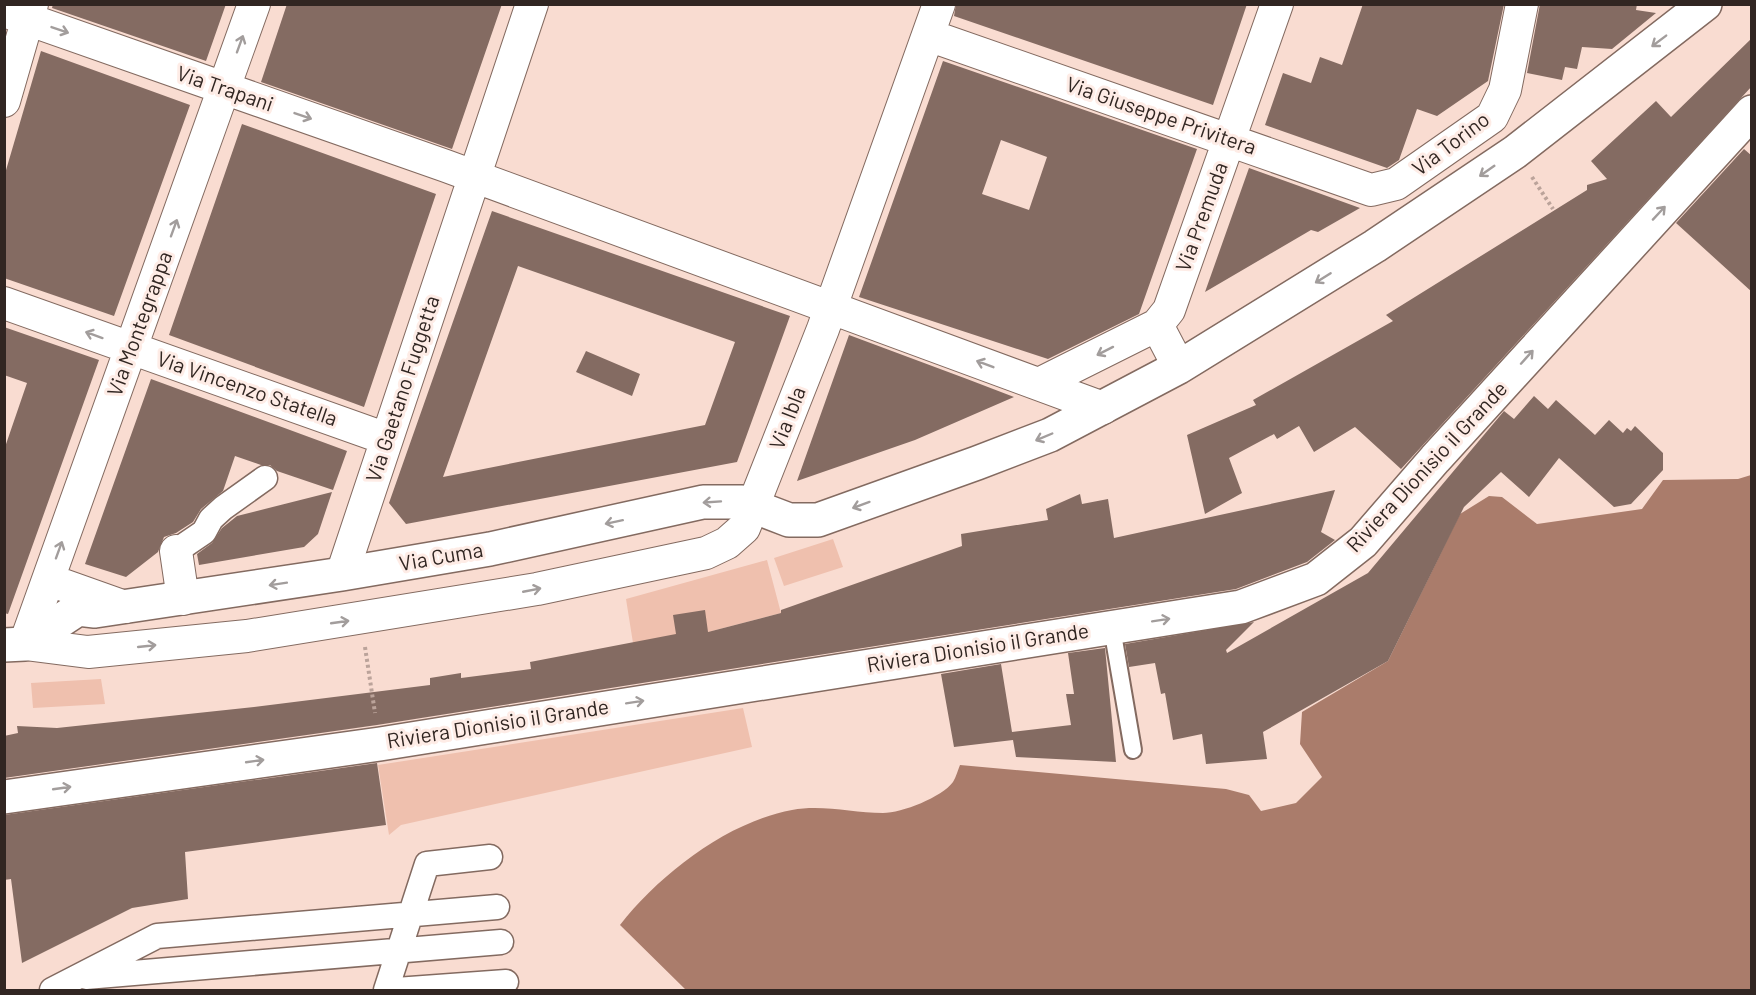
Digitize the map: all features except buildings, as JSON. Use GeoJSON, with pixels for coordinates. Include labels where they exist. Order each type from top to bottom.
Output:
{"type":"FeatureCollection","features":[{"type":"Feature","properties":{"kind":"street","name":"Via Montegrappa"},"geometry":{"type":"LineString","coordinates":[[15,644],[49,580],[254,4]]}},
{"type":"Feature","properties":{"kind":"street","name":"Via Gaetano Fuggetta"},"geometry":{"type":"LineString","coordinates":[[342,574],[387,439],[462,182],[532,4]]}},
{"type":"Feature","properties":{"kind":"street","name":"Via Ibla"},"geometry":{"type":"LineString","coordinates":[[15,644],[88,652],[248,636],[537,589],[706,554],[727,543],[744,528],[836,317],[940,39],[939,4]]}},
{"type":"Feature","properties":{"kind":"street","name":"Via Premuda"},"geometry":{"type":"LineString","coordinates":[[1157,325],[1169,310],[1277,4]]}},
{"type":"Feature","properties":{"kind":"street","name":"Via Torino"},"geometry":{"type":"LineString","coordinates":[[1371,190],[1396,184],[1492,117],[1505,90],[1522,4]]}},
{"type":"Feature","properties":{"kind":"street","name":"Via Cuma"},"geometry":{"type":"LineString","coordinates":[[15,644],[78,609],[95,611],[183,599],[490,549],[703,502],[742,502],[789,520],[818,520],[998,455],[1050,435],[1179,367],[1397,232],[1522,163],[1697,8]]}},
{"type":"Feature","properties":{"kind":"street","name":"Via Trapani"},"geometry":{"type":"LineString","coordinates":[[22,11],[462,182],[836,317],[1040,384],[1103,408]]}},
{"type":"Feature","properties":{"kind":"street"},"geometry":{"type":"LineString","coordinates":[[4,101],[22,11]]}},
{"type":"Feature","properties":{"kind":"street","name":"Via Giuseppe Privitera"},"geometry":{"type":"LineString","coordinates":[[940,39],[1371,190]]}},
{"type":"Feature","properties":{"kind":"street"},"geometry":{"type":"LineString","coordinates":[[1492,117],[1522,163]]}},
{"type":"Feature","properties":{"kind":"street","name":"Riviera Dionisio il Grande"},"geometry":{"type":"LineString","coordinates":[[4,797],[380,744],[984,646],[1241,607],[1316,579],[1363,542],[1435,459],[1748,123]]}},
{"type":"Feature","properties":{"kind":"street","name":"Via Vincenzo Statella"},"geometry":{"type":"LineString","coordinates":[[4,303],[387,439]]}},
{"type":"Feature","properties":{"kind":"street"},"geometry":{"type":"LineString","coordinates":[[1040,384],[1157,325],[1179,367]]}},
{"type":"Feature","properties":{"kind":"street"},"geometry":{"type":"LineString","coordinates":[[183,599],[176,551],[204,532],[211,519],[223,508],[265,478]]}},
{"type":"Feature","properties":{"kind":"street"},"geometry":{"type":"LineString","coordinates":[[49,580],[125,607]]}},
{"type":"Feature","properties":{"kind":"street"},"geometry":{"type":"LineString","coordinates":[[386,990],[427,864],[490,857]]}},
{"type":"Feature","properties":{"kind":"street"},"geometry":{"type":"LineString","coordinates":[[52,990],[157,936],[497,907]]}},
{"type":"Feature","properties":{"kind":"street"},"geometry":{"type":"LineString","coordinates":[[75,978],[501,942]]}},
{"type":"Feature","properties":{"kind":"street"},"geometry":{"type":"LineString","coordinates":[[396,990],[506,982]]}},
{"type":"Feature","properties":{"kind":"lane"},"geometry":{"type":"LineString","coordinates":[[1112,628],[1133,750]]}},
{"type":"Feature","properties":{"kind":"path"},"geometry":{"type":"LineString","coordinates":[[1522,163],[1553,209]]}},
{"type":"Feature","properties":{"kind":"path"},"geometry":{"type":"LineString","coordinates":[[354,645],[365,644],[380,744]]}},
{"type":"Feature","properties":{"kind":"shaded area"},"geometry":{"type":"Polygon","coordinates":[[[1751,475],[1751,990],[686,990],[620,925],[636,906],[675,869],[720,838],[743,826],[768,816],[803,808],[872,813],[900,810],[921,803],[948,788],[960,765],[1226,789],[1249,795],[1261,811],[1296,803],[1322,777],[1300,744],[1302,712],[1388,661],[1460,514],[1489,496],[1502,497],[1537,524],[1642,509],[1663,480],[1738,479],[1751,475]]]}},
{"type":"Feature","properties":{"kind":"shaded area"},"geometry":{"type":"Polygon","coordinates":[[[833,539],[843,567],[784,586],[774,558],[833,539]]]}},
{"type":"Feature","properties":{"kind":"shaded area"},"geometry":{"type":"Polygon","coordinates":[[[767,560],[781,613],[708,632],[633,643],[626,599],[767,560]]]}},
{"type":"Feature","properties":{"kind":"shaded area"},"geometry":{"type":"Polygon","coordinates":[[[101,679],[105,704],[33,708],[31,683],[101,679]]]}},
{"type":"Feature","properties":{"kind":"shaded area"},"geometry":{"type":"Polygon","coordinates":[[[743,708],[752,747],[401,825],[389,835],[378,765],[743,708]]]}}]}
